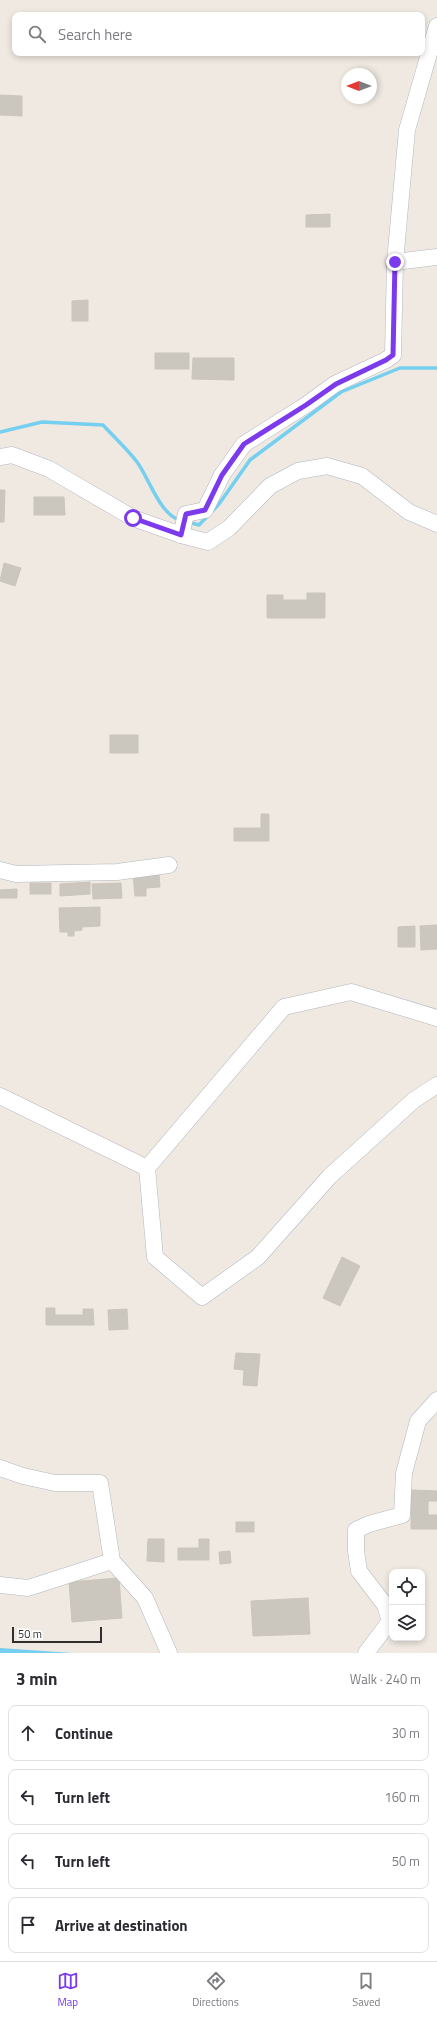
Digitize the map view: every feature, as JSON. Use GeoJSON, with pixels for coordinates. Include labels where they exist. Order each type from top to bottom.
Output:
{"type":"FeatureCollection","features":[{"type":"Feature","properties":{"kind":"street"},"geometry":{"type":"LineString","coordinates":[[181,535],[186,514],[205,510],[222,475],[244,444],[306,405],[336,384],[386,360],[393,355],[395,262],[407,130],[437,26]]}},
{"type":"Feature","properties":{"kind":"street"},"geometry":{"type":"LineString","coordinates":[[395,262],[437,257]]}},
{"type":"Feature","properties":{"kind":"street"},"geometry":{"type":"LineString","coordinates":[[0,457],[12,455],[49,469],[133,518],[181,535],[208,542],[229,528],[270,486],[298,471],[327,466],[362,476],[409,512],[437,524]]}},
{"type":"Feature","properties":{"kind":"street"},"geometry":{"type":"LineString","coordinates":[[0,870],[16,874],[117,872],[169,865]]}},
{"type":"Feature","properties":{"kind":"street"},"geometry":{"type":"LineString","coordinates":[[437,1018],[352,992],[284,1007],[147,1168],[155,1257],[202,1297],[258,1257],[330,1176],[414,1100],[437,1084]]}},
{"type":"Feature","properties":{"kind":"street"},"geometry":{"type":"LineString","coordinates":[[0,1096],[147,1168]]}},
{"type":"Feature","properties":{"kind":"street"},"geometry":{"type":"LineString","coordinates":[[366,1653],[390,1621],[384,1606],[359,1571],[356,1551],[356,1530],[369,1524],[402,1515],[404,1472],[418,1422],[437,1400]]}},
{"type":"Feature","properties":{"kind":"street"},"geometry":{"type":"LineString","coordinates":[[0,1468],[23,1476],[55,1483],[100,1484],[112,1561],[145,1598],[170,1653]]}},
{"type":"Feature","properties":{"kind":"street"},"geometry":{"type":"LineString","coordinates":[[0,1585],[28,1588],[112,1561]]}},
{"type":"Feature","properties":{"kind":"water"},"geometry":{"type":"Polygon","coordinates":[[[0,1648],[72,1653],[0,1653],[0,1648]]]}},
{"type":"Feature","properties":{"kind":"building"},"geometry":{"type":"Polygon","coordinates":[[[0,95],[22,96],[22,116],[0,115],[0,95]]]}},
{"type":"Feature","properties":{"kind":"building"},"geometry":{"type":"Polygon","coordinates":[[[330,214],[330,227],[306,227],[306,215],[330,214]]]}},
{"type":"Feature","properties":{"kind":"building"},"geometry":{"type":"Polygon","coordinates":[[[88,300],[88,321],[72,321],[72,301],[88,300]]]}},
{"type":"Feature","properties":{"kind":"building"},"geometry":{"type":"Polygon","coordinates":[[[155,353],[189,353],[189,369],[155,369],[155,353]]]}},
{"type":"Feature","properties":{"kind":"building"},"geometry":{"type":"Polygon","coordinates":[[[193,358],[234,358],[234,380],[192,379],[193,358]]]}},
{"type":"Feature","properties":{"kind":"building"},"geometry":{"type":"Polygon","coordinates":[[[0,490],[5,490],[4,522],[0,522],[0,490]]]}},
{"type":"Feature","properties":{"kind":"building"},"geometry":{"type":"Polygon","coordinates":[[[34,497],[64,497],[65,515],[34,515],[34,497]]]}},
{"type":"Feature","properties":{"kind":"building"},"geometry":{"type":"Polygon","coordinates":[[[4,563],[21,568],[15,586],[0,581],[4,563]]]}},
{"type":"Feature","properties":{"kind":"building"},"geometry":{"type":"Polygon","coordinates":[[[307,593],[325,593],[325,618],[267,618],[267,595],[283,595],[283,600],[307,600],[307,593]]]}},
{"type":"Feature","properties":{"kind":"building"},"geometry":{"type":"Polygon","coordinates":[[[110,735],[138,735],[138,753],[110,753],[110,735]]]}},
{"type":"Feature","properties":{"kind":"building"},"geometry":{"type":"Polygon","coordinates":[[[261,814],[269,814],[269,841],[234,841],[234,828],[261,828],[261,814]]]}},
{"type":"Feature","properties":{"kind":"building"},"geometry":{"type":"Polygon","coordinates":[[[159,874],[160,887],[146,888],[146,896],[135,896],[133,875],[159,874]]]}},
{"type":"Feature","properties":{"kind":"building"},"geometry":{"type":"Polygon","coordinates":[[[90,882],[90,894],[60,896],[60,884],[90,882]]]}},
{"type":"Feature","properties":{"kind":"building"},"geometry":{"type":"Polygon","coordinates":[[[30,883],[51,883],[51,894],[30,894],[30,883]]]}},
{"type":"Feature","properties":{"kind":"building"},"geometry":{"type":"Polygon","coordinates":[[[121,883],[122,898],[93,899],[92,884],[121,883]]]}},
{"type":"Feature","properties":{"kind":"building"},"geometry":{"type":"Polygon","coordinates":[[[17,889],[17,898],[0,898],[0,890],[17,889]]]}},
{"type":"Feature","properties":{"kind":"building"},"geometry":{"type":"Polygon","coordinates":[[[100,907],[100,926],[82,927],[82,930],[74,931],[74,936],[68,936],[68,932],[60,932],[59,908],[100,907]]]}},
{"type":"Feature","properties":{"kind":"building"},"geometry":{"type":"Polygon","coordinates":[[[437,925],[437,949],[421,950],[420,926],[437,925]]]}},
{"type":"Feature","properties":{"kind":"building"},"geometry":{"type":"Polygon","coordinates":[[[415,926],[415,947],[398,947],[398,927],[415,926]]]}},
{"type":"Feature","properties":{"kind":"building"},"geometry":{"type":"Polygon","coordinates":[[[342,1257],[360,1266],[340,1306],[323,1298],[342,1257]]]}},
{"type":"Feature","properties":{"kind":"building"},"geometry":{"type":"Polygon","coordinates":[[[46,1308],[55,1308],[55,1315],[83,1315],[83,1309],[93,1309],[94,1325],[46,1325],[46,1308]]]}},
{"type":"Feature","properties":{"kind":"building"},"geometry":{"type":"Polygon","coordinates":[[[127,1309],[128,1329],[109,1330],[108,1310],[127,1309]]]}},
{"type":"Feature","properties":{"kind":"building"},"geometry":{"type":"Polygon","coordinates":[[[236,1353],[260,1354],[257,1386],[243,1385],[244,1370],[234,1369],[236,1353]]]}},
{"type":"Feature","properties":{"kind":"building"},"geometry":{"type":"Polygon","coordinates":[[[411,1490],[437,1491],[437,1501],[428,1501],[428,1515],[437,1515],[437,1529],[411,1529],[411,1490]]]}},
{"type":"Feature","properties":{"kind":"building"},"geometry":{"type":"Polygon","coordinates":[[[236,1522],[254,1522],[254,1532],[236,1532],[236,1522]]]}},
{"type":"Feature","properties":{"kind":"building"},"geometry":{"type":"Polygon","coordinates":[[[148,1539],[164,1539],[164,1562],[147,1561],[148,1539]]]}},
{"type":"Feature","properties":{"kind":"building"},"geometry":{"type":"Polygon","coordinates":[[[199,1539],[209,1539],[209,1560],[178,1560],[178,1548],[199,1548],[199,1539]]]}},
{"type":"Feature","properties":{"kind":"building"},"geometry":{"type":"Polygon","coordinates":[[[230,1551],[231,1563],[220,1564],[219,1552],[230,1551]]]}},
{"type":"Feature","properties":{"kind":"building"},"geometry":{"type":"Polygon","coordinates":[[[119,1578],[122,1618],[72,1622],[69,1582],[119,1578]]]}},
{"type":"Feature","properties":{"kind":"building"},"geometry":{"type":"Polygon","coordinates":[[[308,1598],[310,1634],[253,1636],[251,1601],[308,1598]]]}},
{"type":"Feature","properties":{"kind":"waterway"},"geometry":{"type":"LineString","coordinates":[[188,522],[199,525],[219,504],[250,460],[341,392],[400,368],[437,368]]}},
{"type":"Feature","properties":{"kind":"waterway"},"geometry":{"type":"LineString","coordinates":[[0,432],[42,422],[103,425],[137,462],[161,504],[173,517],[180,520]]}},
{"type":"Feature","properties":{"kind":"route"},"geometry":{"type":"LineString","coordinates":[[133,518],[181,535],[186,514],[205,510],[222,475],[244,444],[306,405],[336,384],[386,360],[393,355],[395,262]]}}]}
